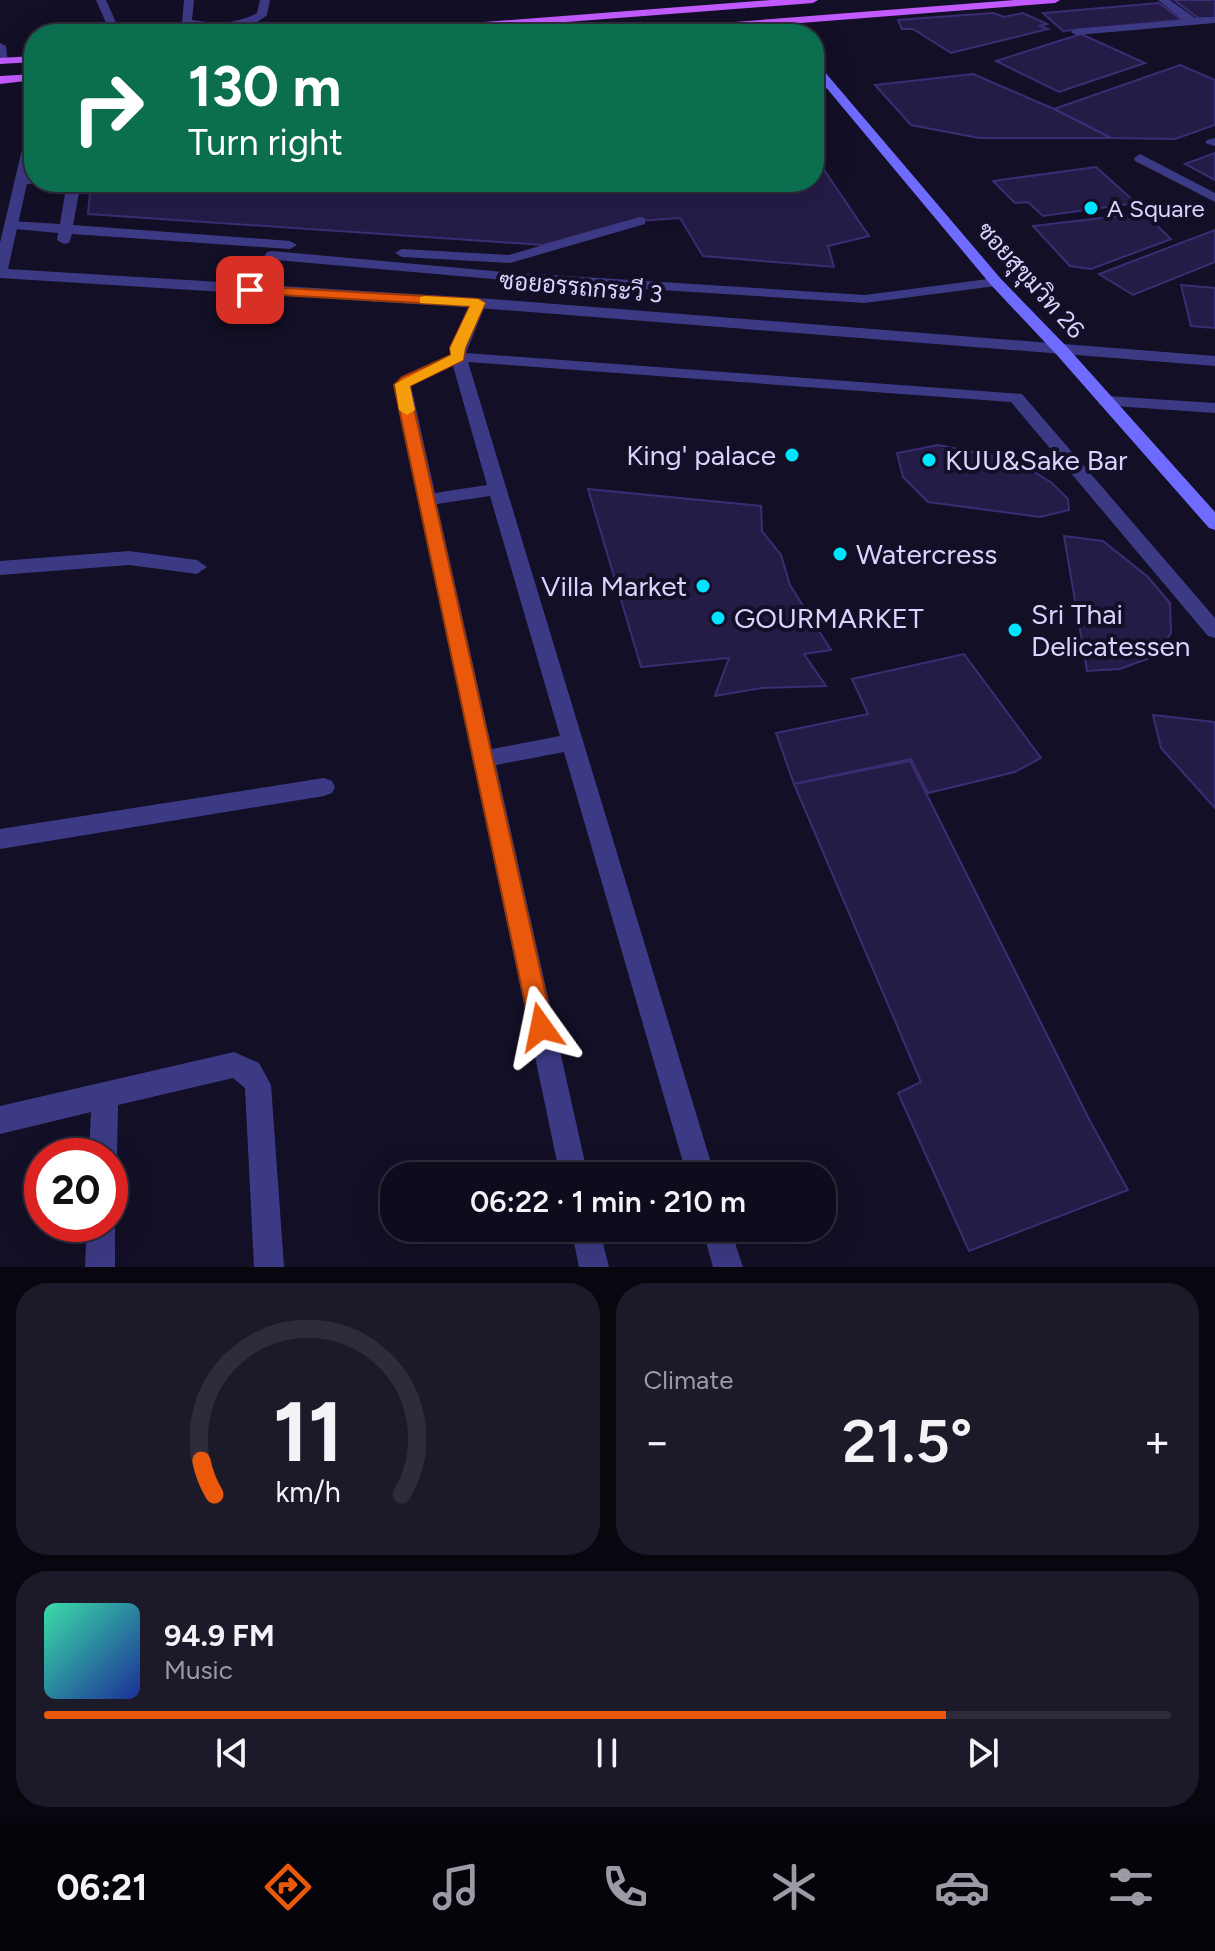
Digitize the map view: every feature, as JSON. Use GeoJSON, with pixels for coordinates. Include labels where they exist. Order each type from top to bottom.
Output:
{"type":"FeatureCollection","features":[{"type":"Feature","properties":{"kind":"main road"},"geometry":{"type":"LineString","coordinates":[[497,24],[813,0]]}},
{"type":"Feature","properties":{"kind":"main road"},"geometry":{"type":"LineString","coordinates":[[751,24],[1055,0]]}},
{"type":"Feature","properties":{"kind":"main road"},"geometry":{"type":"LineString","coordinates":[[2,61],[24,60]]}},
{"type":"Feature","properties":{"kind":"main road"},"geometry":{"type":"LineString","coordinates":[[0,80],[24,78]]}},
{"type":"Feature","properties":{"kind":"street"},"geometry":{"type":"LineString","coordinates":[[101,0],[112,24]]}},
{"type":"Feature","properties":{"kind":"street"},"geometry":{"type":"LineString","coordinates":[[189,0],[186,22],[201,24]]}},
{"type":"Feature","properties":{"kind":"street"},"geometry":{"type":"LineString","coordinates":[[244,24],[262,15],[265,0]]}},
{"type":"Feature","properties":{"kind":"street"},"geometry":{"type":"LineString","coordinates":[[1163,0],[1193,22]]}},
{"type":"Feature","properties":{"kind":"street"},"geometry":{"type":"LineString","coordinates":[[1076,32],[1215,20]]}},
{"type":"Feature","properties":{"kind":"street"},"geometry":{"type":"LineString","coordinates":[[0,46],[2,61]]}},
{"type":"Feature","properties":{"kind":"street","name":"ซอยสุขุมวิท 26"},"geometry":{"type":"LineString","coordinates":[[824,78],[996,282],[1062,351],[1215,524]]}},
{"type":"Feature","properties":{"kind":"street"},"geometry":{"type":"LineString","coordinates":[[1140,158],[1215,198]]}},
{"type":"Feature","properties":{"kind":"street"},"geometry":{"type":"LineString","coordinates":[[0,274],[8,217],[24,187]]}},
{"type":"Feature","properties":{"kind":"street"},"geometry":{"type":"LineString","coordinates":[[73,192],[65,240],[504,276],[865,299],[996,282]]}},
{"type":"Feature","properties":{"kind":"street"},"geometry":{"type":"LineString","coordinates":[[8,217],[67,229],[501,260],[640,221]]}},
{"type":"Feature","properties":{"kind":"street"},"geometry":{"type":"LineString","coordinates":[[250,290],[272,255]]}},
{"type":"Feature","properties":{"kind":"street","name":"ซอยอรรถกระวี 3"},"geometry":{"type":"LineString","coordinates":[[0,274],[478,303],[1215,361]]}},
{"type":"Feature","properties":{"kind":"street"},"geometry":{"type":"LineString","coordinates":[[478,303],[458,348],[458,357],[697,1162]]}},
{"type":"Feature","properties":{"kind":"street"},"geometry":{"type":"LineString","coordinates":[[571,1162],[426,500],[402,385],[407,380],[458,357],[1016,397],[1215,631]]}},
{"type":"Feature","properties":{"kind":"street"},"geometry":{"type":"LineString","coordinates":[[1106,401],[1215,408]]}},
{"type":"Feature","properties":{"kind":"street"},"geometry":{"type":"LineString","coordinates":[[426,500],[497,489]]}},
{"type":"Feature","properties":{"kind":"street"},"geometry":{"type":"LineString","coordinates":[[0,568],[129,558],[197,567]]}},
{"type":"Feature","properties":{"kind":"street"},"geometry":{"type":"LineString","coordinates":[[483,759],[572,742]]}},
{"type":"Feature","properties":{"kind":"street"},"geometry":{"type":"LineString","coordinates":[[0,839],[324,787]]}},
{"type":"Feature","properties":{"kind":"street"},"geometry":{"type":"LineString","coordinates":[[0,1120],[234,1065],[250,1072],[258,1085],[269,1267]]}},
{"type":"Feature","properties":{"kind":"street"},"geometry":{"type":"LineString","coordinates":[[104,1138],[105,1095]]}},
{"type":"Feature","properties":{"kind":"street"},"geometry":{"type":"LineString","coordinates":[[100,1267],[101,1242]]}},
{"type":"Feature","properties":{"kind":"street"},"geometry":{"type":"LineString","coordinates":[[588,1242],[594,1267]]}},
{"type":"Feature","properties":{"kind":"street"},"geometry":{"type":"LineString","coordinates":[[720,1242],[728,1267]]}},
{"type":"Feature","properties":{"kind":"building"},"geometry":{"type":"Polygon","coordinates":[[[1174,0],[1215,0],[1215,18],[1198,18],[1174,0]]]}},
{"type":"Feature","properties":{"kind":"building"},"geometry":{"type":"Polygon","coordinates":[[[1159,3],[1182,20],[1063,31],[1043,13],[1159,3]]]}},
{"type":"Feature","properties":{"kind":"building"},"geometry":{"type":"Polygon","coordinates":[[[993,13],[1004,17],[1023,13],[1047,24],[1040,26],[1048,29],[951,53],[913,29],[902,29],[898,20],[993,13]]]}},
{"type":"Feature","properties":{"kind":"building"},"geometry":{"type":"Polygon","coordinates":[[[1081,34],[1145,63],[1059,92],[996,61],[1081,34]]]}},
{"type":"Feature","properties":{"kind":"building"},"geometry":{"type":"Polygon","coordinates":[[[1180,65],[1215,80],[1215,125],[1175,139],[1111,138],[1054,109],[1180,65]]]}},
{"type":"Feature","properties":{"kind":"building"},"geometry":{"type":"Polygon","coordinates":[[[973,74],[1111,138],[979,138],[911,125],[875,85],[973,74]]]}},
{"type":"Feature","properties":{"kind":"building"},"geometry":{"type":"Polygon","coordinates":[[[1215,153],[1215,180],[1185,164],[1215,153]]]}},
{"type":"Feature","properties":{"kind":"building"},"geometry":{"type":"Polygon","coordinates":[[[1096,167],[1136,203],[1043,216],[1028,202],[1015,203],[993,181],[1096,167]]]}},
{"type":"Feature","properties":{"kind":"building"},"geometry":{"type":"Polygon","coordinates":[[[824,170],[869,236],[828,246],[834,267],[703,256],[680,218],[625,222],[543,245],[88,214],[90,192],[824,192],[824,170]]]}},
{"type":"Feature","properties":{"kind":"building"},"geometry":{"type":"Polygon","coordinates":[[[1144,213],[1171,239],[1091,269],[1070,266],[1033,226],[1144,213]]]}},
{"type":"Feature","properties":{"kind":"building"},"geometry":{"type":"Polygon","coordinates":[[[1215,230],[1215,262],[1133,295],[1099,274],[1215,230]]]}},
{"type":"Feature","properties":{"kind":"building"},"geometry":{"type":"Polygon","coordinates":[[[1181,285],[1215,288],[1215,328],[1191,326],[1181,285]]]}},
{"type":"Feature","properties":{"kind":"building"},"geometry":{"type":"Polygon","coordinates":[[[938,445],[1017,461],[1052,483],[1068,499],[1069,510],[1040,517],[928,502],[903,477],[897,453],[938,445]]]}},
{"type":"Feature","properties":{"kind":"building","name":"GOURMARKET"},"geometry":{"type":"Polygon","coordinates":[[[588,489],[761,506],[762,531],[781,555],[790,585],[831,650],[804,654],[826,686],[762,688],[715,696],[729,658],[641,667],[588,489]]]}},
{"type":"Feature","properties":{"kind":"building"},"geometry":{"type":"Polygon","coordinates":[[[1064,536],[1103,541],[1148,577],[1170,603],[1171,633],[1155,656],[1120,669],[1087,671],[1064,536]]]}},
{"type":"Feature","properties":{"kind":"building"},"geometry":{"type":"Polygon","coordinates":[[[964,654],[1041,758],[1015,772],[928,793],[911,759],[794,784],[776,733],[868,714],[852,679],[964,654]]]}},
{"type":"Feature","properties":{"kind":"building"},"geometry":{"type":"Polygon","coordinates":[[[1153,715],[1215,722],[1215,808],[1161,748],[1153,715]]]}},
{"type":"Feature","properties":{"kind":"building"},"geometry":{"type":"Polygon","coordinates":[[[910,761],[1090,1121],[1128,1190],[969,1251],[898,1093],[921,1082],[794,784],[910,761]]]}},
{"type":"Feature","properties":{"kind":"slow traffic"},"geometry":{"type":"LineString","coordinates":[[407,410],[402,384],[458,357],[458,348],[478,303],[425,300]]}},
{"type":"Feature","properties":{"kind":"place","name":"A Square"},"geometry":{"type":"Point","coordinates":[1091,208]}},
{"type":"Feature","properties":{"kind":"place","name":"King' palace"},"geometry":{"type":"Point","coordinates":[792,455]}},
{"type":"Feature","properties":{"kind":"place","name":"KUU&Sake Bar"},"geometry":{"type":"Point","coordinates":[929,460]}},
{"type":"Feature","properties":{"kind":"place","name":"Watercress"},"geometry":{"type":"Point","coordinates":[840,554]}},
{"type":"Feature","properties":{"kind":"place","name":"Villa Market"},"geometry":{"type":"Point","coordinates":[703,586]}},
{"type":"Feature","properties":{"kind":"place","name":"GOURMARKET"},"geometry":{"type":"Point","coordinates":[718,618]}},
{"type":"Feature","properties":{"kind":"place","name":"Sri Thai Delicatessen"},"geometry":{"type":"Point","coordinates":[1015,630]}},
{"type":"Feature","properties":{"kind":"route"},"geometry":{"type":"LineString","coordinates":[[250,290],[478,303],[458,348],[458,357],[402,385],[541,1027]]}}]}
